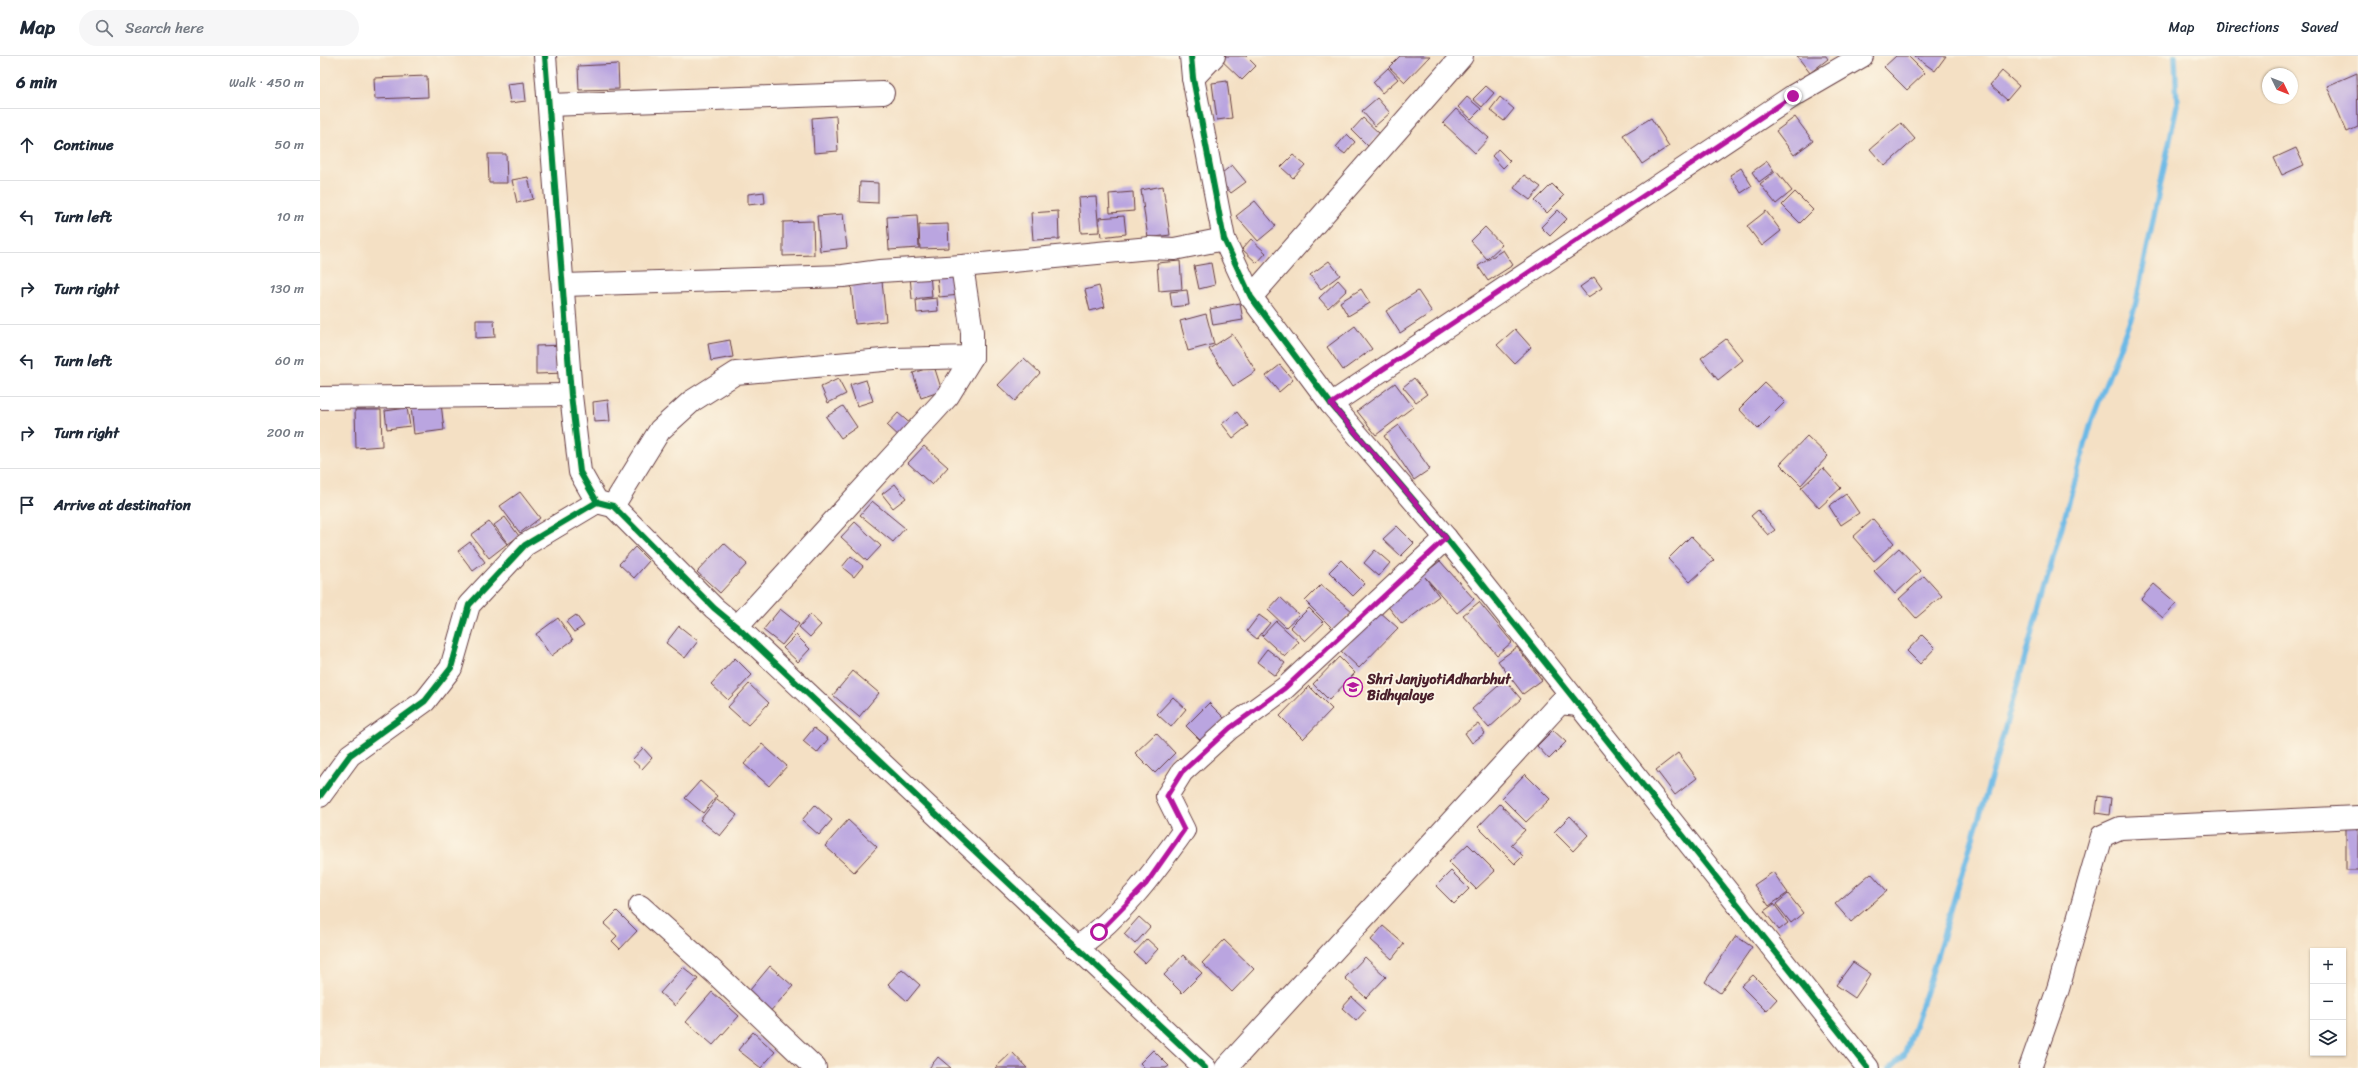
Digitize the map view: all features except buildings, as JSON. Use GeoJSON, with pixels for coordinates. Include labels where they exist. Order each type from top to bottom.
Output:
{"type":"FeatureCollection","features":[{"type":"Feature","properties":{"kind":"street"},"geometry":{"type":"LineString","coordinates":[[545,56],[564,285],[571,395],[580,472],[605,504],[714,608],[737,627],[1205,1068]]}},
{"type":"Feature","properties":{"kind":"street"},"geometry":{"type":"LineString","coordinates":[[1191,56],[1193,78],[1224,239],[1251,297],[1331,404],[1446,538],[1868,1068]]}},
{"type":"Feature","properties":{"kind":"street"},"geometry":{"type":"LineString","coordinates":[[1193,78],[1214,56]]}},
{"type":"Feature","properties":{"kind":"street"},"geometry":{"type":"LineString","coordinates":[[1251,297],[1462,56]]}},
{"type":"Feature","properties":{"kind":"street"},"geometry":{"type":"LineString","coordinates":[[1331,404],[1793,96],[1862,56]]}},
{"type":"Feature","properties":{"kind":"street"},"geometry":{"type":"LineString","coordinates":[[549,105],[883,93]]}},
{"type":"Feature","properties":{"kind":"street"},"geometry":{"type":"LineString","coordinates":[[564,285],[843,276],[880,271],[962,266],[1150,248],[1174,249],[1224,239]]}},
{"type":"Feature","properties":{"kind":"street"},"geometry":{"type":"LineString","coordinates":[[737,627],[948,396],[972,357],[972,332],[962,266]]}},
{"type":"Feature","properties":{"kind":"street"},"geometry":{"type":"LineString","coordinates":[[320,796],[350,755],[425,702],[451,668],[469,605],[525,545],[605,504],[660,430],[692,401],[736,373],[894,359],[972,357]]}},
{"type":"Feature","properties":{"kind":"street"},"geometry":{"type":"LineString","coordinates":[[320,398],[571,395]]}},
{"type":"Feature","properties":{"kind":"street"},"geometry":{"type":"LineString","coordinates":[[1077,948],[1099,932],[1146,884],[1184,830],[1167,796],[1182,772],[1230,728],[1285,688],[1446,538]]}},
{"type":"Feature","properties":{"kind":"street"},"geometry":{"type":"LineString","coordinates":[[1226,1068],[1560,703],[1578,705]]}},
{"type":"Feature","properties":{"kind":"street"},"geometry":{"type":"LineString","coordinates":[[2030,1068],[2058,989],[2102,836],[2120,828],[2358,817]]}},
{"type":"Feature","properties":{"kind":"street"},"geometry":{"type":"LineString","coordinates":[[640,906],[715,973],[815,1068]]}},
{"type":"Feature","properties":{"kind":"waterway"},"geometry":{"type":"LineString","coordinates":[[1890,1068],[1904,1055],[1929,982],[1990,781],[2092,420],[2135,307],[2177,105],[2175,56]]}},
{"type":"Feature","properties":{"kind":"cycle path"},"geometry":{"type":"LineString","coordinates":[[320,796],[350,755],[425,701],[451,668],[469,605],[525,545],[597,502],[580,472],[571,395],[545,56]]}},
{"type":"Feature","properties":{"kind":"cycle path"},"geometry":{"type":"LineString","coordinates":[[1191,56],[1193,78],[1224,239],[1251,297],[1331,404],[1446,538],[1868,1068]]}},
{"type":"Feature","properties":{"kind":"cycle path"},"geometry":{"type":"LineString","coordinates":[[597,502],[613,506],[714,608],[737,627],[1205,1068]]}},
{"type":"Feature","properties":{"kind":"place","name":"Shri JanjyotiAdharbhut Bidhyalaye"},"geometry":{"type":"Point","coordinates":[1353,687]}},
{"type":"Feature","properties":{"kind":"route"},"geometry":{"type":"LineString","coordinates":[[1099,932],[1146,884],[1184,830],[1167,796],[1182,772],[1230,728],[1285,688],[1446,538],[1331,404],[1793,96]]}}]}
